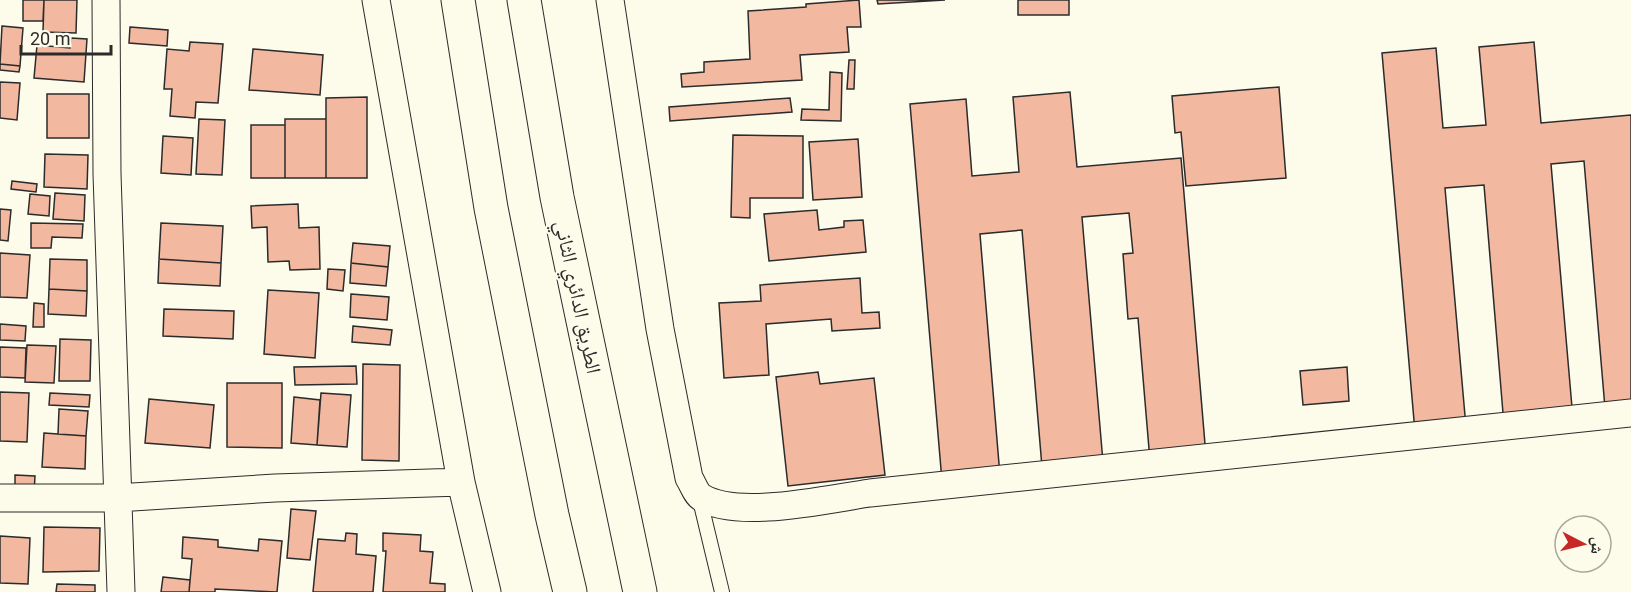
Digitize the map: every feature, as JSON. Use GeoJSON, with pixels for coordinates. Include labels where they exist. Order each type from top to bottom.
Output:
{"type":"FeatureCollection","features":[{"type":"Feature","properties":{"kind":"highway"},"geometry":{"type":"LineString","coordinates":[[458,0],[491,208],[552,515],[570,592]]}},
{"type":"Feature","properties":{"kind":"highway","name":"الطريق الدائري الثاني"},"geometry":{"type":"LineString","coordinates":[[524,0],[557,197],[640,592]]}},
{"type":"Feature","properties":{"kind":"street"},"geometry":{"type":"LineString","coordinates":[[106,0],[107,174],[121,592]]}},
{"type":"Feature","properties":{"kind":"street"},"geometry":{"type":"LineString","coordinates":[[376,0],[461,482],[487,592]]}},
{"type":"Feature","properties":{"kind":"street"},"geometry":{"type":"LineString","coordinates":[[610,0],[660,329],[689,478],[699,496],[719,505],[739,508],[772,506],[870,493],[1631,413]]}},
{"type":"Feature","properties":{"kind":"street"},"geometry":{"type":"LineString","coordinates":[[0,498],[117,498],[274,488],[461,482]]}},
{"type":"Feature","properties":{"kind":"lane"},"geometry":{"type":"LineString","coordinates":[[699,496],[722,592]]}},
{"type":"Feature","properties":{"kind":"building"},"geometry":{"type":"Polygon","coordinates":[[[23,0],[44,0],[43,21],[23,21],[23,0]]]}},
{"type":"Feature","properties":{"kind":"building"},"geometry":{"type":"Polygon","coordinates":[[[44,0],[77,0],[76,33],[43,32],[44,0]]]}},
{"type":"Feature","properties":{"kind":"building"},"geometry":{"type":"Polygon","coordinates":[[[859,0],[861,27],[847,27],[849,52],[800,55],[802,80],[682,87],[681,74],[704,72],[704,62],[750,59],[748,11],[859,0]]]}},
{"type":"Feature","properties":{"kind":"building"},"geometry":{"type":"Polygon","coordinates":[[[877,0],[945,0],[878,4],[877,0]]]}},
{"type":"Feature","properties":{"kind":"building"},"geometry":{"type":"Polygon","coordinates":[[[1018,0],[1069,0],[1069,15],[1018,15],[1018,0]]]}},
{"type":"Feature","properties":{"kind":"building"},"geometry":{"type":"Polygon","coordinates":[[[2,26],[23,28],[20,66],[0,64],[2,26]]]}},
{"type":"Feature","properties":{"kind":"building"},"geometry":{"type":"Polygon","coordinates":[[[130,27],[168,30],[167,46],[129,43],[130,27]]]}},
{"type":"Feature","properties":{"kind":"building"},"geometry":{"type":"Polygon","coordinates":[[[71,38],[87,39],[84,82],[34,78],[37,45],[70,48],[71,38]]]}},
{"type":"Feature","properties":{"kind":"building"},"geometry":{"type":"Polygon","coordinates":[[[190,42],[223,44],[218,103],[196,102],[195,118],[170,116],[172,89],[164,89],[167,49],[189,51],[190,42]]]}},
{"type":"Feature","properties":{"kind":"building"},"geometry":{"type":"Polygon","coordinates":[[[1534,42],[1541,123],[1631,115],[1631,406],[1605,408],[1584,161],[1551,164],[1573,419],[1504,425],[1484,185],[1445,188],[1466,427],[1415,432],[1382,53],[1436,48],[1443,128],[1486,125],[1479,47],[1534,42]]]}},
{"type":"Feature","properties":{"kind":"building"},"geometry":{"type":"Polygon","coordinates":[[[253,49],[323,55],[320,95],[249,90],[253,49]]]}},
{"type":"Feature","properties":{"kind":"building"},"geometry":{"type":"Polygon","coordinates":[[[849,60],[855,60],[854,89],[847,89],[849,60]]]}},
{"type":"Feature","properties":{"kind":"building"},"geometry":{"type":"Polygon","coordinates":[[[0,64],[20,66],[19,72],[0,70],[0,64]]]}},
{"type":"Feature","properties":{"kind":"building"},"geometry":{"type":"Polygon","coordinates":[[[830,72],[842,73],[841,121],[801,120],[802,109],[829,110],[830,72]]]}},
{"type":"Feature","properties":{"kind":"building"},"geometry":{"type":"Polygon","coordinates":[[[0,82],[20,83],[17,120],[0,118],[0,82]]]}},
{"type":"Feature","properties":{"kind":"building"},"geometry":{"type":"Polygon","coordinates":[[[1279,87],[1286,178],[1186,186],[1181,132],[1175,133],[1172,96],[1279,87]]]}},
{"type":"Feature","properties":{"kind":"building"},"geometry":{"type":"Polygon","coordinates":[[[1070,92],[1077,167],[1181,158],[1206,456],[1150,461],[1138,318],[1128,319],[1123,254],[1133,253],[1129,213],[1082,217],[1103,462],[1042,467],[1022,230],[980,234],[1000,476],[942,481],[910,104],[966,99],[972,176],[1019,172],[1013,97],[1070,92]]]}},
{"type":"Feature","properties":{"kind":"building"},"geometry":{"type":"Polygon","coordinates":[[[47,94],[89,94],[89,138],[47,138],[47,94]]]}},
{"type":"Feature","properties":{"kind":"building"},"geometry":{"type":"Polygon","coordinates":[[[367,97],[367,178],[326,178],[326,98],[367,97]]]}},
{"type":"Feature","properties":{"kind":"building"},"geometry":{"type":"Polygon","coordinates":[[[790,98],[792,112],[670,121],[669,107],[790,98]]]}},
{"type":"Feature","properties":{"kind":"building"},"geometry":{"type":"Polygon","coordinates":[[[199,119],[225,120],[222,175],[196,174],[199,119]]]}},
{"type":"Feature","properties":{"kind":"building"},"geometry":{"type":"Polygon","coordinates":[[[285,119],[326,119],[326,178],[285,178],[285,119]]]}},
{"type":"Feature","properties":{"kind":"building"},"geometry":{"type":"Polygon","coordinates":[[[251,125],[285,125],[285,178],[251,178],[251,125]]]}},
{"type":"Feature","properties":{"kind":"building"},"geometry":{"type":"Polygon","coordinates":[[[733,135],[803,136],[803,198],[750,198],[750,218],[731,217],[733,135]]]}},
{"type":"Feature","properties":{"kind":"building"},"geometry":{"type":"Polygon","coordinates":[[[163,136],[193,138],[191,175],[161,173],[163,136]]]}},
{"type":"Feature","properties":{"kind":"building"},"geometry":{"type":"Polygon","coordinates":[[[858,139],[862,197],[813,200],[809,142],[858,139]]]}},
{"type":"Feature","properties":{"kind":"building"},"geometry":{"type":"Polygon","coordinates":[[[45,154],[88,155],[87,189],[44,187],[45,154]]]}},
{"type":"Feature","properties":{"kind":"building"},"geometry":{"type":"Polygon","coordinates":[[[12,181],[37,184],[36,192],[11,189],[12,181]]]}},
{"type":"Feature","properties":{"kind":"building"},"geometry":{"type":"Polygon","coordinates":[[[55,193],[85,195],[84,221],[53,219],[55,193]]]}},
{"type":"Feature","properties":{"kind":"building"},"geometry":{"type":"Polygon","coordinates":[[[30,194],[50,196],[49,216],[28,214],[30,194]]]}},
{"type":"Feature","properties":{"kind":"building"},"geometry":{"type":"Polygon","coordinates":[[[298,204],[299,228],[319,227],[320,269],[290,270],[289,261],[268,262],[267,227],[252,228],[251,206],[298,204]]]}},
{"type":"Feature","properties":{"kind":"building"},"geometry":{"type":"Polygon","coordinates":[[[0,209],[11,210],[8,241],[0,240],[0,209]]]}},
{"type":"Feature","properties":{"kind":"building"},"geometry":{"type":"Polygon","coordinates":[[[817,210],[819,230],[844,227],[844,221],[863,220],[866,252],[769,261],[764,214],[817,210]]]}},
{"type":"Feature","properties":{"kind":"building"},"geometry":{"type":"Polygon","coordinates":[[[31,223],[83,224],[82,238],[52,237],[51,248],[31,248],[31,223]]]}},
{"type":"Feature","properties":{"kind":"building"},"geometry":{"type":"Polygon","coordinates":[[[161,223],[223,226],[221,263],[159,259],[161,223]]]}},
{"type":"Feature","properties":{"kind":"building"},"geometry":{"type":"Polygon","coordinates":[[[353,243],[390,246],[388,267],[351,263],[353,243]]]}},
{"type":"Feature","properties":{"kind":"building"},"geometry":{"type":"Polygon","coordinates":[[[0,253],[30,255],[27,298],[0,297],[0,253]]]}},
{"type":"Feature","properties":{"kind":"building"},"geometry":{"type":"Polygon","coordinates":[[[50,259],[87,260],[87,291],[49,289],[50,259]]]}},
{"type":"Feature","properties":{"kind":"building"},"geometry":{"type":"Polygon","coordinates":[[[159,259],[221,263],[220,286],[158,283],[159,259]]]}},
{"type":"Feature","properties":{"kind":"building"},"geometry":{"type":"Polygon","coordinates":[[[351,263],[388,267],[386,286],[350,283],[351,263]]]}},
{"type":"Feature","properties":{"kind":"building"},"geometry":{"type":"Polygon","coordinates":[[[328,269],[345,270],[343,291],[327,289],[328,269]]]}},
{"type":"Feature","properties":{"kind":"building"},"geometry":{"type":"Polygon","coordinates":[[[860,278],[862,313],[879,312],[880,328],[832,331],[831,319],[766,324],[769,375],[724,378],[719,303],[761,301],[760,285],[860,278]]]}},
{"type":"Feature","properties":{"kind":"building"},"geometry":{"type":"Polygon","coordinates":[[[49,289],[87,291],[86,316],[48,314],[49,289]]]}},
{"type":"Feature","properties":{"kind":"building"},"geometry":{"type":"Polygon","coordinates":[[[268,290],[319,293],[315,358],[264,354],[268,290]]]}},
{"type":"Feature","properties":{"kind":"building"},"geometry":{"type":"Polygon","coordinates":[[[351,294],[389,297],[387,320],[350,317],[351,294]]]}},
{"type":"Feature","properties":{"kind":"building"},"geometry":{"type":"Polygon","coordinates":[[[34,303],[44,304],[44,327],[33,327],[34,303]]]}},
{"type":"Feature","properties":{"kind":"building"},"geometry":{"type":"Polygon","coordinates":[[[164,309],[234,311],[233,339],[163,336],[164,309]]]}},
{"type":"Feature","properties":{"kind":"building"},"geometry":{"type":"Polygon","coordinates":[[[0,324],[26,326],[25,341],[0,340],[0,324]]]}},
{"type":"Feature","properties":{"kind":"building"},"geometry":{"type":"Polygon","coordinates":[[[353,326],[392,330],[390,345],[352,342],[353,326]]]}},
{"type":"Feature","properties":{"kind":"building"},"geometry":{"type":"Polygon","coordinates":[[[60,339],[91,340],[90,381],[59,381],[60,339]]]}},
{"type":"Feature","properties":{"kind":"building"},"geometry":{"type":"Polygon","coordinates":[[[27,345],[56,346],[54,383],[25,382],[27,345]]]}},
{"type":"Feature","properties":{"kind":"building"},"geometry":{"type":"Polygon","coordinates":[[[0,347],[26,348],[25,378],[0,377],[0,347]]]}},
{"type":"Feature","properties":{"kind":"building"},"geometry":{"type":"Polygon","coordinates":[[[363,364],[400,365],[399,461],[362,460],[363,364]]]}},
{"type":"Feature","properties":{"kind":"building"},"geometry":{"type":"Polygon","coordinates":[[[356,366],[357,384],[295,385],[294,367],[356,366]]]}},
{"type":"Feature","properties":{"kind":"building"},"geometry":{"type":"Polygon","coordinates":[[[1347,367],[1349,401],[1303,405],[1300,371],[1347,367]]]}},
{"type":"Feature","properties":{"kind":"building"},"geometry":{"type":"Polygon","coordinates":[[[818,372],[820,384],[874,378],[885,475],[788,486],[776,377],[818,372]]]}},
{"type":"Feature","properties":{"kind":"building"},"geometry":{"type":"Polygon","coordinates":[[[227,383],[282,383],[282,448],[227,447],[227,383]]]}},
{"type":"Feature","properties":{"kind":"building"},"geometry":{"type":"Polygon","coordinates":[[[0,392],[29,393],[27,442],[0,441],[0,392]]]}},
{"type":"Feature","properties":{"kind":"building"},"geometry":{"type":"Polygon","coordinates":[[[50,393],[90,395],[89,407],[49,405],[50,393]]]}},
{"type":"Feature","properties":{"kind":"building"},"geometry":{"type":"Polygon","coordinates":[[[321,393],[351,395],[347,447],[317,445],[321,393]]]}},
{"type":"Feature","properties":{"kind":"building"},"geometry":{"type":"Polygon","coordinates":[[[294,397],[320,400],[317,445],[291,443],[294,397]]]}},
{"type":"Feature","properties":{"kind":"building"},"geometry":{"type":"Polygon","coordinates":[[[149,399],[214,405],[210,448],[145,443],[149,399]]]}},
{"type":"Feature","properties":{"kind":"building"},"geometry":{"type":"Polygon","coordinates":[[[59,409],[88,411],[86,436],[58,434],[59,409]]]}},
{"type":"Feature","properties":{"kind":"building"},"geometry":{"type":"Polygon","coordinates":[[[44,433],[86,436],[85,469],[42,467],[44,433]]]}},
{"type":"Feature","properties":{"kind":"building"},"geometry":{"type":"Polygon","coordinates":[[[15,475],[35,476],[34,494],[15,493],[15,475]]]}},
{"type":"Feature","properties":{"kind":"building"},"geometry":{"type":"Polygon","coordinates":[[[291,509],[316,511],[310,560],[287,558],[291,509]]]}},
{"type":"Feature","properties":{"kind":"building"},"geometry":{"type":"Polygon","coordinates":[[[44,527],[100,528],[99,571],[43,572],[44,527]]]}},
{"type":"Feature","properties":{"kind":"building"},"geometry":{"type":"Polygon","coordinates":[[[346,533],[357,534],[356,554],[376,556],[373,592],[313,592],[318,539],[345,541],[346,533]]]}},
{"type":"Feature","properties":{"kind":"building"},"geometry":{"type":"Polygon","coordinates":[[[383,533],[421,535],[420,551],[433,552],[430,583],[445,584],[445,592],[383,592],[386,551],[383,551],[383,533]]]}},
{"type":"Feature","properties":{"kind":"building"},"geometry":{"type":"Polygon","coordinates":[[[0,536],[30,538],[28,584],[0,583],[0,536]]]}},
{"type":"Feature","properties":{"kind":"building"},"geometry":{"type":"Polygon","coordinates":[[[183,537],[218,540],[218,547],[258,551],[259,539],[282,541],[277,592],[215,589],[215,592],[189,592],[192,559],[182,558],[183,537]]]}},
{"type":"Feature","properties":{"kind":"building"},"geometry":{"type":"Polygon","coordinates":[[[163,577],[190,580],[189,592],[161,592],[163,577]]]}},
{"type":"Feature","properties":{"kind":"building"},"geometry":{"type":"Polygon","coordinates":[[[57,584],[95,585],[95,592],[56,592],[57,584]]]}}]}
